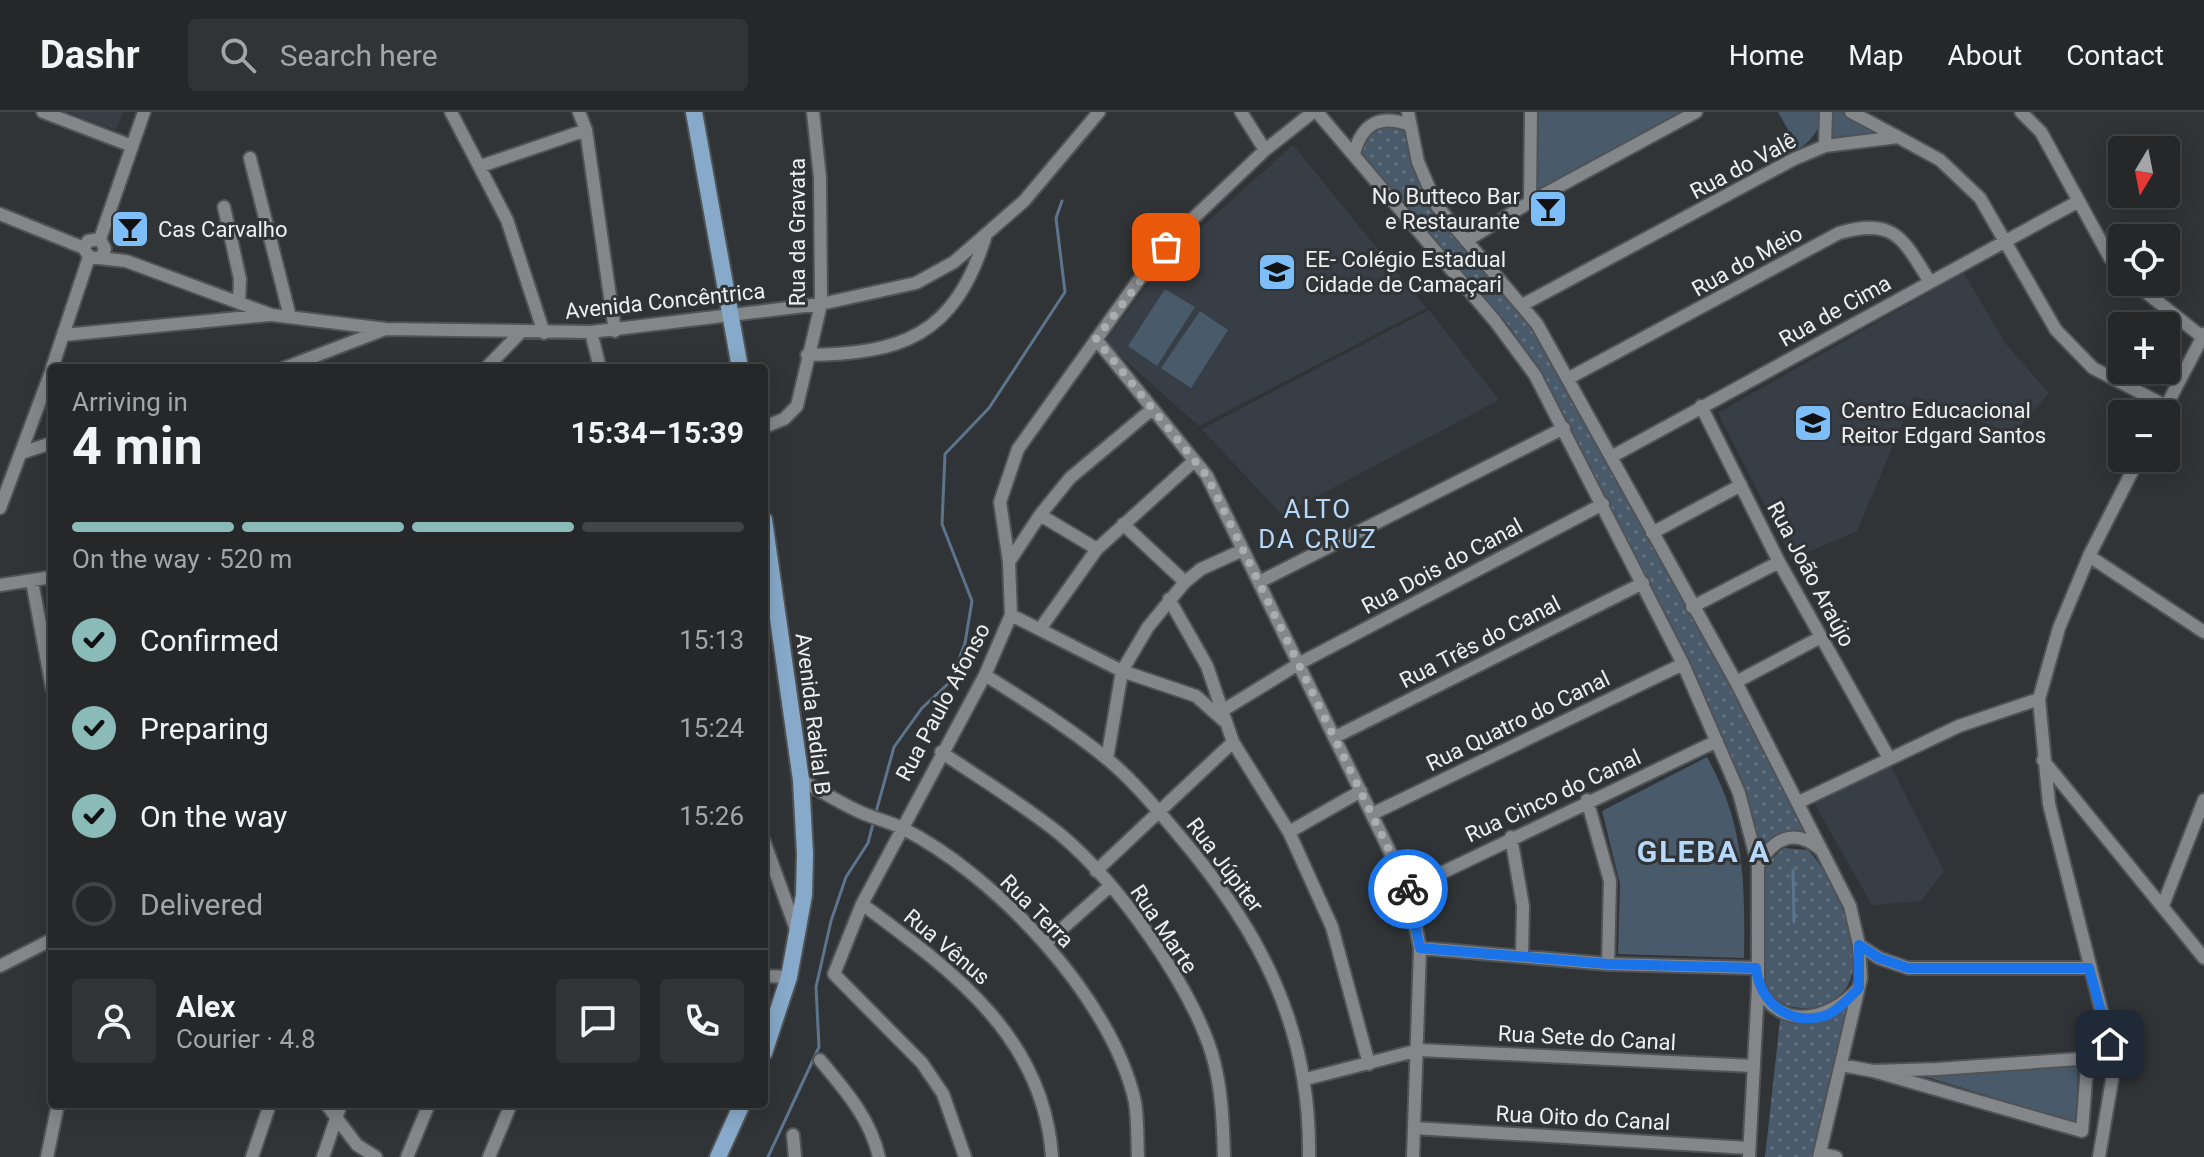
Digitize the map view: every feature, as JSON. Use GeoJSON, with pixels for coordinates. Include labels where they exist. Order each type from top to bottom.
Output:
{"type":"FeatureCollection","features":[{"type":"Feature","properties":{"kind":"main road"},"geometry":{"type":"LineString","coordinates":[[694,112],[739,364]]}},
{"type":"Feature","properties":{"kind":"main road","name":"Avenida Radial B"},"geometry":{"type":"LineString","coordinates":[[768,548],[801,780],[804,895],[789,977],[768,1041]]}},
{"type":"Feature","properties":{"kind":"main road"},"geometry":{"type":"LineString","coordinates":[[718,1157],[740,1108]]}},
{"type":"Feature","properties":{"kind":"street"},"geometry":{"type":"LineString","coordinates":[[43,112],[132,146]]}},
{"type":"Feature","properties":{"kind":"street"},"geometry":{"type":"LineString","coordinates":[[53,364],[144,112]]}},
{"type":"Feature","properties":{"kind":"street"},"geometry":{"type":"LineString","coordinates":[[451,112],[507,220],[544,333]]}},
{"type":"Feature","properties":{"kind":"street"},"geometry":{"type":"LineString","coordinates":[[579,112],[586,130],[615,331]]}},
{"type":"Feature","properties":{"kind":"street","name":"Rua da Gravata"},"geometry":{"type":"LineString","coordinates":[[768,425],[784,419],[797,406],[821,304],[820,178],[813,112]]}},
{"type":"Feature","properties":{"kind":"street","name":"Avenida Concêntrica"},"geometry":{"type":"LineString","coordinates":[[0,214],[272,315],[386,329],[520,333],[615,331],[731,313],[821,304],[916,283],[954,262],[985,238],[1024,201],[1099,112]]}},
{"type":"Feature","properties":{"kind":"street"},"geometry":{"type":"LineString","coordinates":[[1241,112],[1265,150]]}},
{"type":"Feature","properties":{"kind":"street"},"geometry":{"type":"LineString","coordinates":[[1315,112],[1495,321],[1535,375],[1683,664],[1739,793],[1758,865],[1758,987],[1749,1152]]}},
{"type":"Feature","properties":{"kind":"street","name":"Rua Paulo Afonso"},"geometry":{"type":"LineString","coordinates":[[965,1157],[943,1094],[922,1063],[900,1037],[835,979],[834,974],[862,904],[900,827],[985,675],[1011,615],[1009,562],[1000,517],[1005,483],[1018,449],[1096,339],[1181,230],[1265,150],[1315,112]]}},
{"type":"Feature","properties":{"kind":"street"},"geometry":{"type":"LineString","coordinates":[[1530,202],[1531,112]]}},
{"type":"Feature","properties":{"kind":"street"},"geometry":{"type":"LineString","coordinates":[[1466,241],[1530,202],[1696,112]]}},
{"type":"Feature","properties":{"kind":"street"},"geometry":{"type":"LineString","coordinates":[[1825,146],[1826,112]]}},
{"type":"Feature","properties":{"kind":"street"},"geometry":{"type":"LineString","coordinates":[[1851,112],[1940,160],[1963,178],[1980,198],[2056,330],[2093,368],[2147,400]]}},
{"type":"Feature","properties":{"kind":"street"},"geometry":{"type":"LineString","coordinates":[[2021,112],[2041,132],[2108,254]]}},
{"type":"Feature","properties":{"kind":"street"},"geometry":{"type":"LineString","coordinates":[[1340,138],[1359,136],[1378,120],[1409,118],[1418,162],[1436,205],[1524,304],[1569,378],[1692,607],[1736,682],[1825,853],[1850,906],[1859,945],[1859,988],[1819,1155],[1836,1157]]}},
{"type":"Feature","properties":{"kind":"street"},"geometry":{"type":"LineString","coordinates":[[481,166],[586,130]]}},
{"type":"Feature","properties":{"kind":"street"},"geometry":{"type":"LineString","coordinates":[[1354,154],[1359,136]]}},
{"type":"Feature","properties":{"kind":"street","name":"Rua do Valê"},"geometry":{"type":"LineString","coordinates":[[1524,304],[1794,159],[1825,146],[1898,137]]}},
{"type":"Feature","properties":{"kind":"street"},"geometry":{"type":"LineString","coordinates":[[250,158],[290,317]]}},
{"type":"Feature","properties":{"kind":"street","name":"Rua de Cima"},"geometry":{"type":"LineString","coordinates":[[1611,457],[2079,201]]}},
{"type":"Feature","properties":{"kind":"street"},"geometry":{"type":"LineString","coordinates":[[224,207],[240,279],[239,303]]}},
{"type":"Feature","properties":{"kind":"street","name":"Rua do Meio"},"geometry":{"type":"LineString","coordinates":[[1569,378],[1839,233],[1856,228],[1893,231],[1903,240],[1930,282]]}},
{"type":"Feature","properties":{"kind":"street"},"geometry":{"type":"LineString","coordinates":[[807,355],[859,354],[909,341],[961,295],[975,268],[985,238]]}},
{"type":"Feature","properties":{"kind":"street"},"geometry":{"type":"LineString","coordinates":[[2151,296],[2202,335],[2169,400]]}},
{"type":"Feature","properties":{"kind":"street"},"geometry":{"type":"LineString","coordinates":[[64,335],[272,315]]}},
{"type":"Feature","properties":{"kind":"street"},"geometry":{"type":"LineString","coordinates":[[294,364],[386,329]]}},
{"type":"Feature","properties":{"kind":"street"},"geometry":{"type":"LineString","coordinates":[[591,332],[599,364]]}},
{"type":"Feature","properties":{"kind":"street"},"geometry":{"type":"LineString","coordinates":[[490,364],[520,333]]}},
{"type":"Feature","properties":{"kind":"street"},"geometry":{"type":"LineString","coordinates":[[1096,339],[1207,476],[1408,889],[1420,948],[1419,1050],[1413,1157]]}},
{"type":"Feature","properties":{"kind":"street"},"geometry":{"type":"LineString","coordinates":[[0,508],[48,379]]}},
{"type":"Feature","properties":{"kind":"street","name":"Rua João Araújo"},"geometry":{"type":"LineString","coordinates":[[1701,406],[1779,562],[1889,758]]}},
{"type":"Feature","properties":{"kind":"street"},"geometry":{"type":"LineString","coordinates":[[1009,562],[1040,515],[1070,478],[1151,410]]}},
{"type":"Feature","properties":{"kind":"street"},"geometry":{"type":"LineString","coordinates":[[1259,582],[1564,428]]}},
{"type":"Feature","properties":{"kind":"street"},"geometry":{"type":"LineString","coordinates":[[21,453],[48,444]]}},
{"type":"Feature","properties":{"kind":"street"},"geometry":{"type":"LineString","coordinates":[[1040,629],[1097,549],[1194,461]]}},
{"type":"Feature","properties":{"kind":"street"},"geometry":{"type":"LineString","coordinates":[[0,464],[14,470]]}},
{"type":"Feature","properties":{"kind":"street"},"geometry":{"type":"LineString","coordinates":[[2099,1157],[2110,1101],[2112,1058],[2107,1025],[2089,968],[2049,804],[2039,699],[2059,628],[2089,556],[2132,472]]}},
{"type":"Feature","properties":{"kind":"street"},"geometry":{"type":"LineString","coordinates":[[1652,533],[1741,485]]}},
{"type":"Feature","properties":{"kind":"street","name":"Rua Dois do Canal"},"geometry":{"type":"LineString","coordinates":[[1221,716],[1300,663],[1603,504]]}},
{"type":"Feature","properties":{"kind":"street"},"geometry":{"type":"LineString","coordinates":[[1040,515],[1097,549]]}},
{"type":"Feature","properties":{"kind":"street"},"geometry":{"type":"LineString","coordinates":[[1123,524],[1185,582]]}},
{"type":"Feature","properties":{"kind":"street"},"geometry":{"type":"LineString","coordinates":[[1107,759],[1122,671],[1169,599],[1185,582],[1201,569],[1243,550]]}},
{"type":"Feature","properties":{"kind":"street"},"geometry":{"type":"LineString","coordinates":[[2089,556],[2204,632]]}},
{"type":"Feature","properties":{"kind":"street"},"geometry":{"type":"LineString","coordinates":[[1692,607],[1779,562]]}},
{"type":"Feature","properties":{"kind":"street"},"geometry":{"type":"LineString","coordinates":[[0,585],[48,578]]}},
{"type":"Feature","properties":{"kind":"street"},"geometry":{"type":"LineString","coordinates":[[32,581],[48,667]]}},
{"type":"Feature","properties":{"kind":"street","name":"Rua Três do Canal"},"geometry":{"type":"LineString","coordinates":[[1335,737],[1643,583]]}},
{"type":"Feature","properties":{"kind":"street"},"geometry":{"type":"LineString","coordinates":[[1169,599],[1207,666],[1221,716],[1233,742],[1289,832],[1332,927],[1369,1064]]}},
{"type":"Feature","properties":{"kind":"street"},"geometry":{"type":"LineString","coordinates":[[1011,615],[1122,671],[1184,690],[1221,716]]}},
{"type":"Feature","properties":{"kind":"street"},"geometry":{"type":"LineString","coordinates":[[1736,682],[1821,637]]}},
{"type":"Feature","properties":{"kind":"street","name":"Rua Quatro do Canal"},"geometry":{"type":"LineString","coordinates":[[1372,814],[1683,664]]}},
{"type":"Feature","properties":{"kind":"street","name":"Rua Júpiter"},"geometry":{"type":"LineString","coordinates":[[985,675],[1107,759],[1160,812],[1216,879],[1268,962],[1297,1040],[1306,1079],[1309,1157]]}},
{"type":"Feature","properties":{"kind":"street"},"geometry":{"type":"LineString","coordinates":[[1799,802],[1959,726],[2039,699]]}},
{"type":"Feature","properties":{"kind":"street","name":"Rua Cinco do Canal"},"geometry":{"type":"LineString","coordinates":[[1408,889],[1587,800],[1717,741]]}},
{"type":"Feature","properties":{"kind":"street"},"geometry":{"type":"LineString","coordinates":[[1096,871],[1233,742]]}},
{"type":"Feature","properties":{"kind":"street","name":"Rua Marte"},"geometry":{"type":"LineString","coordinates":[[941,752],[1061,836],[1132,911],[1182,990],[1212,1053],[1223,1109],[1224,1157]]}},
{"type":"Feature","properties":{"kind":"street"},"geometry":{"type":"LineString","coordinates":[[2043,760],[2204,958]]}},
{"type":"Feature","properties":{"kind":"street","name":"Rua Terra"},"geometry":{"type":"LineString","coordinates":[[801,780],[861,813],[900,827],[971,874],[1045,944],[1083,989],[1117,1047],[1135,1104],[1138,1157]]}},
{"type":"Feature","properties":{"kind":"street"},"geometry":{"type":"LineString","coordinates":[[1289,832],[1361,791]]}},
{"type":"Feature","properties":{"kind":"street"},"geometry":{"type":"LineString","coordinates":[[1587,800],[1610,881],[1608,964]]}},
{"type":"Feature","properties":{"kind":"street"},"geometry":{"type":"LineString","coordinates":[[2163,905],[2204,800]]}},
{"type":"Feature","properties":{"kind":"street"},"geometry":{"type":"LineString","coordinates":[[1758,865],[1770,846],[1791,836],[1808,839],[1825,853]]}},
{"type":"Feature","properties":{"kind":"street"},"geometry":{"type":"LineString","coordinates":[[1511,837],[1523,906],[1522,955]]}},
{"type":"Feature","properties":{"kind":"street"},"geometry":{"type":"LineString","coordinates":[[768,852],[797,934]]}},
{"type":"Feature","properties":{"kind":"street"},"geometry":{"type":"LineString","coordinates":[[1045,944],[1110,886]]}},
{"type":"Feature","properties":{"kind":"street"},"geometry":{"type":"LineString","coordinates":[[781,887],[804,895]]}},
{"type":"Feature","properties":{"kind":"street","name":"Rua Vênus"},"geometry":{"type":"LineString","coordinates":[[862,904],[974,993],[1013,1041],[1042,1098],[1052,1157]]}},
{"type":"Feature","properties":{"kind":"street"},"geometry":{"type":"LineString","coordinates":[[0,966],[48,942]]}},
{"type":"Feature","properties":{"kind":"street"},"geometry":{"type":"LineString","coordinates":[[1859,945],[1879,958],[1908,968],[2089,968]]}},
{"type":"Feature","properties":{"kind":"street"},"geometry":{"type":"LineString","coordinates":[[1420,948],[1608,964],[1756,968]]}},
{"type":"Feature","properties":{"kind":"street"},"geometry":{"type":"LineString","coordinates":[[768,976],[789,977]]}},
{"type":"Feature","properties":{"kind":"street"},"geometry":{"type":"LineString","coordinates":[[1758,987],[1770,1004],[1797,1017],[1824,1016],[1859,988]]}},
{"type":"Feature","properties":{"kind":"street","name":"Rua Sete do Canal"},"geometry":{"type":"LineString","coordinates":[[1306,1079],[1419,1050],[1754,1066]]}},
{"type":"Feature","properties":{"kind":"street"},"geometry":{"type":"LineString","coordinates":[[1841,1065],[1873,1071],[2082,1131],[2087,1066],[2078,1059],[1873,1071]]}},
{"type":"Feature","properties":{"kind":"street"},"geometry":{"type":"LineString","coordinates":[[820,1060],[854,1100],[879,1157]]}},
{"type":"Feature","properties":{"kind":"street"},"geometry":{"type":"LineString","coordinates":[[47,1157],[57,1108]]}},
{"type":"Feature","properties":{"kind":"street"},"geometry":{"type":"LineString","coordinates":[[252,1157],[269,1108]]}},
{"type":"Feature","properties":{"kind":"street"},"geometry":{"type":"LineString","coordinates":[[329,1108],[357,1145],[376,1157]]}},
{"type":"Feature","properties":{"kind":"street"},"geometry":{"type":"LineString","coordinates":[[323,1157],[339,1108]]}},
{"type":"Feature","properties":{"kind":"street"},"geometry":{"type":"LineString","coordinates":[[407,1157],[427,1108]]}},
{"type":"Feature","properties":{"kind":"street"},"geometry":{"type":"LineString","coordinates":[[489,1157],[509,1108]]}},
{"type":"Feature","properties":{"kind":"street","name":"Rua Oito do Canal"},"geometry":{"type":"LineString","coordinates":[[1414,1128],[1749,1152]]}},
{"type":"Feature","properties":{"kind":"street"},"geometry":{"type":"LineString","coordinates":[[793,1135],[795,1157]]}},
{"type":"Feature","properties":{"kind":"shaded area"},"geometry":{"type":"Polygon","coordinates":[[[68,112],[123,112],[116,130],[68,112]]]}},
{"type":"Feature","properties":{"kind":"shaded area"},"geometry":{"type":"Polygon","coordinates":[[[1535,112],[1687,112],[1534,195],[1535,112]]]}},
{"type":"Feature","properties":{"kind":"shaded area"},"geometry":{"type":"Polygon","coordinates":[[[1778,112],[1820,112],[1818,129],[1799,149],[1778,112]]]}},
{"type":"Feature","properties":{"kind":"shaded area"},"geometry":{"type":"Polygon","coordinates":[[[1829,112],[1842,112],[1885,136],[1849,135],[1827,139],[1829,112]]]}},
{"type":"Feature","properties":{"kind":"shaded area"},"geometry":{"type":"Polygon","coordinates":[[[1391,126],[1406,131],[1436,205],[1524,304],[1825,853],[1788,835],[1758,865],[1739,793],[1637,560],[1539,373],[1510,327],[1362,154],[1370,134],[1391,126]]]}},
{"type":"Feature","properties":{"kind":"shaded area","name":"EE- Colégio Estadual Cidade de Camaçari"},"geometry":{"type":"Polygon","coordinates":[[[1293,145],[1426,308],[1199,426],[1105,342],[1190,228],[1193,235],[1293,145]]]}},
{"type":"Feature","properties":{"kind":"shaded area","name":"Centro Educacional Reitor Edgard Santos"},"geometry":{"type":"Polygon","coordinates":[[[1964,273],[2005,343],[2049,393],[2013,434],[1914,396],[1857,531],[1792,559],[1718,413],[1964,273]]]}},
{"type":"Feature","properties":{"kind":"shaded area"},"geometry":{"type":"Polygon","coordinates":[[[1165,289],[1195,307],[1157,366],[1128,346],[1165,289]]]}},
{"type":"Feature","properties":{"kind":"shaded area"},"geometry":{"type":"Polygon","coordinates":[[[1429,310],[1499,400],[1282,515],[1202,429],[1429,310]]]}},
{"type":"Feature","properties":{"kind":"shaded area"},"geometry":{"type":"Polygon","coordinates":[[[1200,311],[1228,330],[1191,388],[1161,368],[1200,311]]]}},
{"type":"Feature","properties":{"kind":"shaded area"},"geometry":{"type":"Polygon","coordinates":[[[1707,757],[1720,782],[1736,831],[1743,879],[1744,958],[1618,954],[1620,884],[1602,811],[1707,757]]]}},
{"type":"Feature","properties":{"kind":"shaded area"},"geometry":{"type":"Polygon","coordinates":[[[1890,764],[1944,871],[1921,901],[1872,905],[1814,803],[1890,764]]]}},
{"type":"Feature","properties":{"kind":"shaded area"},"geometry":{"type":"Polygon","coordinates":[[[1784,848],[1808,850],[1818,862],[1837,895],[1850,934],[1853,970],[1848,985],[1840,995],[1817,1007],[1791,1006],[1779,1001],[1764,981],[1761,941],[1766,864],[1784,848]]]}},
{"type":"Feature","properties":{"kind":"shaded area"},"geometry":{"type":"Polygon","coordinates":[[[1851,997],[1819,1157],[1765,1157],[1781,1011],[1797,1017],[1851,997]]]}},
{"type":"Feature","properties":{"kind":"shaded area"},"geometry":{"type":"Polygon","coordinates":[[[2078,1066],[2076,1123],[1914,1073],[2078,1066]]]}},
{"type":"Feature","properties":{"kind":"waterway"},"geometry":{"type":"LineString","coordinates":[[876,812],[894,747],[922,708],[951,681],[965,643],[972,601],[942,524],[945,454],[989,408],[1065,292],[1056,218],[1062,201]]}},
{"type":"Feature","properties":{"kind":"waterway"},"geometry":{"type":"LineString","coordinates":[[768,1157],[819,1047],[816,987],[831,921],[846,877],[868,843],[874,820]]}},
{"type":"Feature","properties":{"kind":"waterway"},"geometry":{"type":"LineString","coordinates":[[1793,870],[1794,922]]}},
{"type":"Feature","properties":{"kind":"way so far"},"geometry":{"type":"LineString","coordinates":[[1166,247],[1096,339],[1207,476],[1408,889]]}},
{"type":"Feature","properties":{"kind":"place","name":"No Butteco Bar e Restaurante"},"geometry":{"type":"Point","coordinates":[1548,209]}},
{"type":"Feature","properties":{"kind":"place","name":"Cas Carvalho"},"geometry":{"type":"Point","coordinates":[130,229]}},
{"type":"Feature","properties":{"kind":"place","name":"EE- Colégio Estadual Cidade de Camaçari"},"geometry":{"type":"Point","coordinates":[1277,272]}},
{"type":"Feature","properties":{"kind":"place","name":"Centro Educacional Reitor Edgard Santos"},"geometry":{"type":"Point","coordinates":[1813,423]}},
{"type":"Feature","properties":{"kind":"district","name":"ALTO DA CRUZ"},"geometry":{"type":"Point","coordinates":[1318,524]}},
{"type":"Feature","properties":{"kind":"district","name":"GLEBA A"},"geometry":{"type":"Point","coordinates":[1704,851]}},
{"type":"Feature","properties":{"kind":"route"},"geometry":{"type":"LineString","coordinates":[[1408,889],[1420,948],[1608,964],[1756,968],[1762,995],[1781,1011],[1797,1017],[1824,1016],[1859,988],[1859,945],[1893,965],[1908,968],[2089,968],[2110,1044]]}}]}
